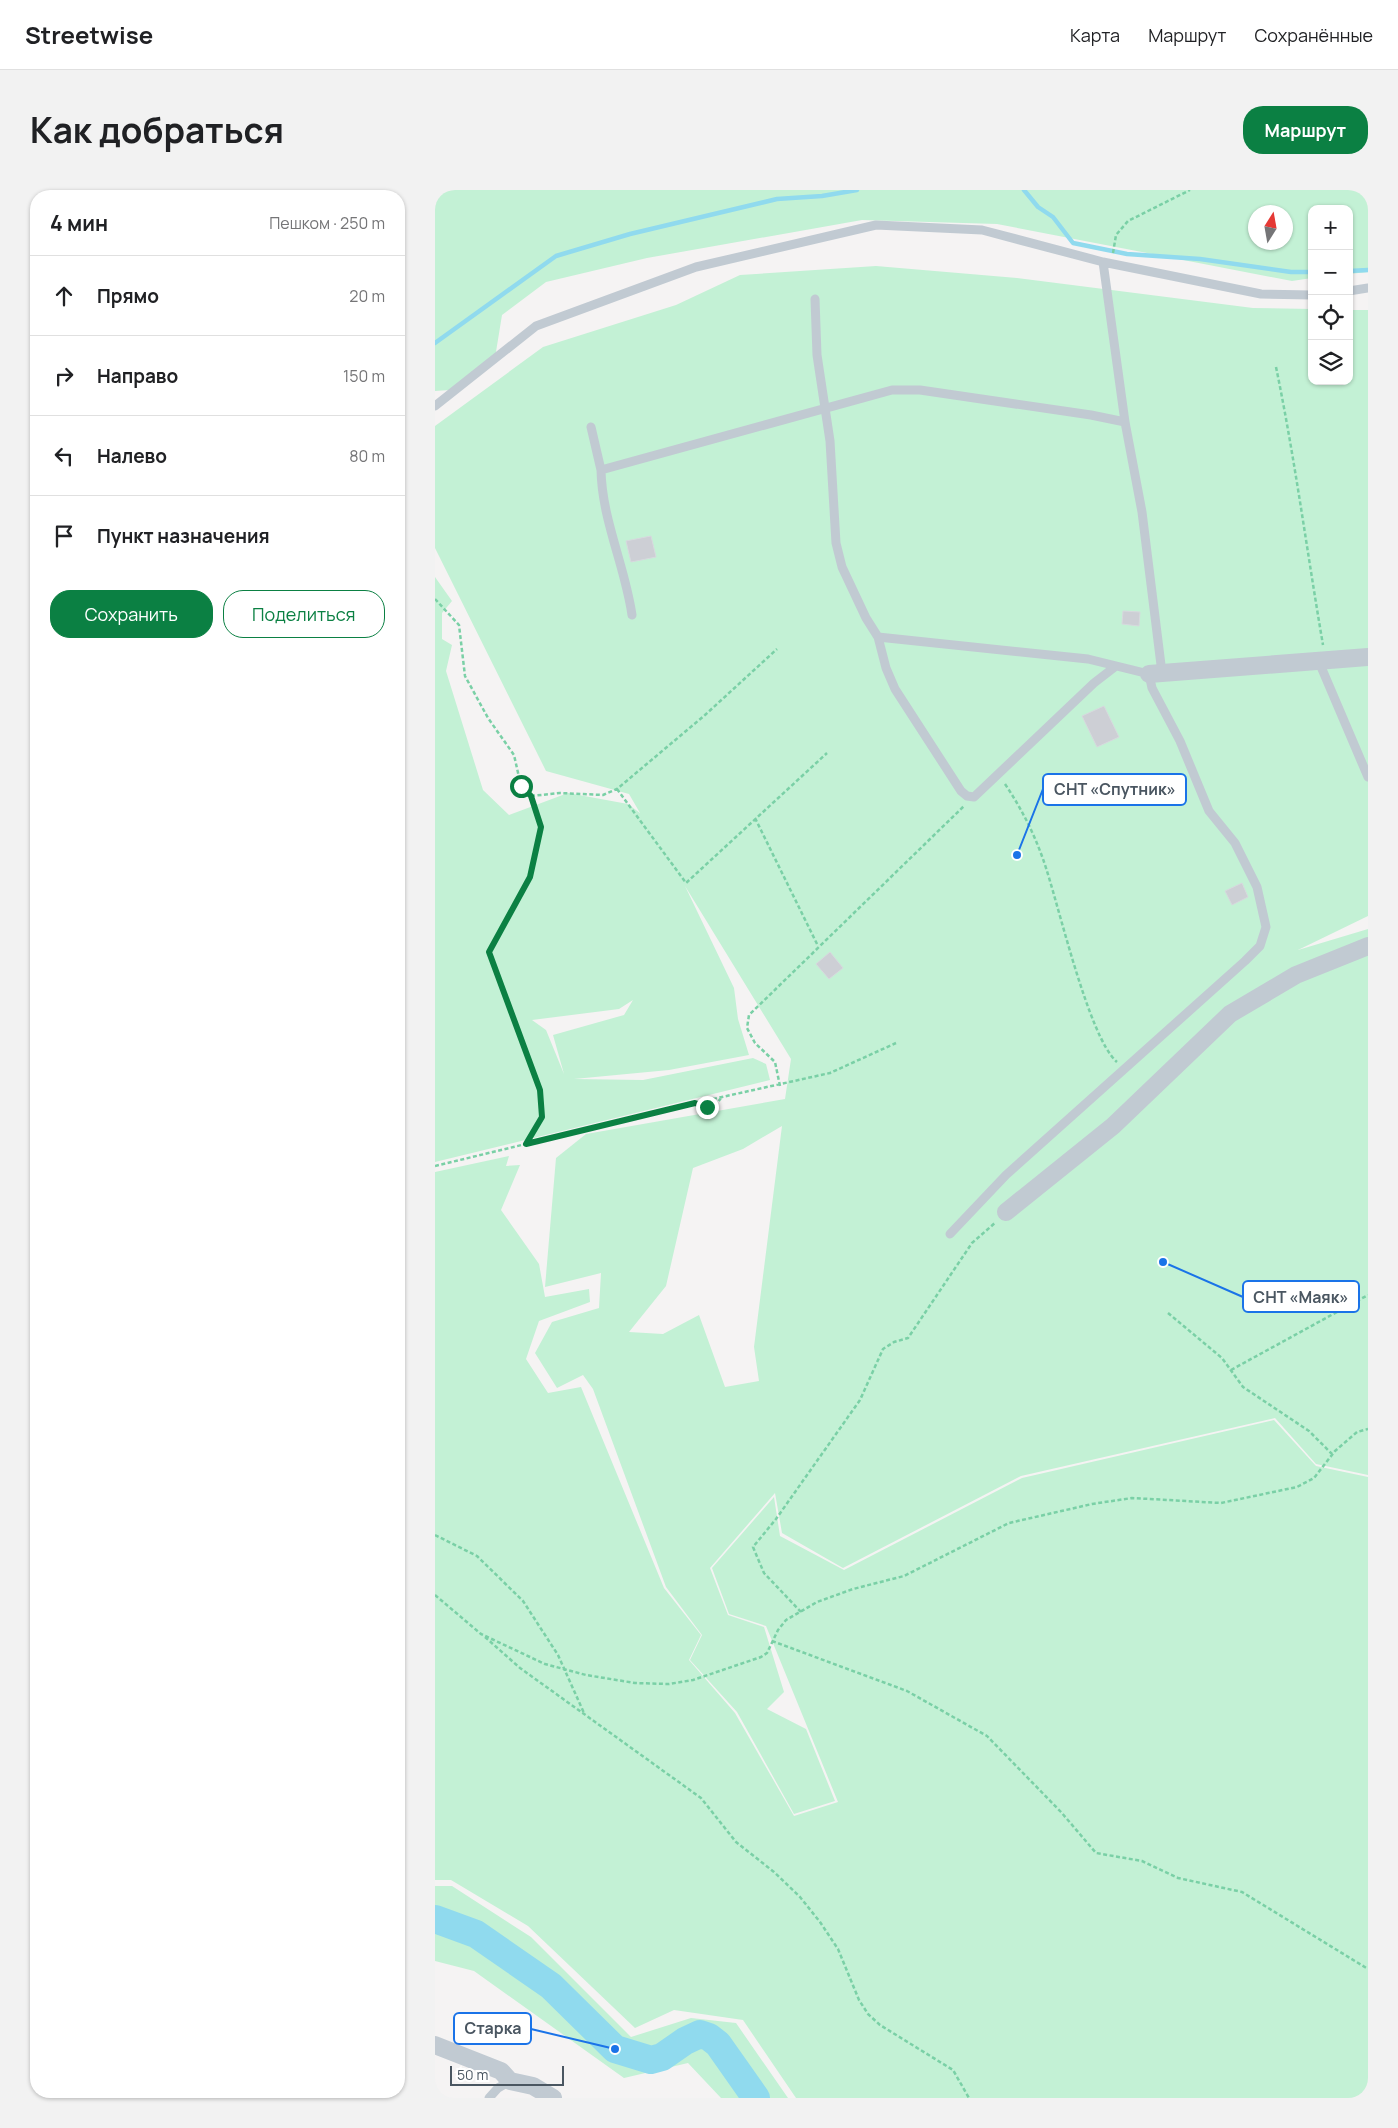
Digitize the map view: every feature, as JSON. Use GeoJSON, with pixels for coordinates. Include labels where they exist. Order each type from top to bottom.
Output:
{"type":"FeatureCollection","features":[{"type":"Feature","properties":{"kind":"street"},"geometry":{"type":"LineString","coordinates":[[1156,673],[1368,657]]}},
{"type":"Feature","properties":{"kind":"street"},"geometry":{"type":"LineString","coordinates":[[1006,1212],[1113,1126],[1230,1014],[1296,975],[1368,946]]}},
{"type":"Feature","properties":{"kind":"street"},"geometry":{"type":"LineString","coordinates":[[435,2045],[501,2071],[510,2081],[533,2086],[553,2098]]}},
{"type":"Feature","properties":{"kind":"lane"},"geometry":{"type":"LineString","coordinates":[[435,406],[536,326],[697,267],[876,225],[982,230],[1103,262],[1261,294],[1308,295]]}},
{"type":"Feature","properties":{"kind":"lane"},"geometry":{"type":"LineString","coordinates":[[950,1234],[1006,1175],[1124,1067],[1245,961],[1259,946],[1266,928],[1257,887],[1235,843],[1209,811],[1181,741],[1152,688],[1156,673],[1142,512],[1125,422],[1103,262]]}},
{"type":"Feature","properties":{"kind":"lane"},"geometry":{"type":"LineString","coordinates":[[1353,290],[1368,288]]}},
{"type":"Feature","properties":{"kind":"lane"},"geometry":{"type":"LineString","coordinates":[[815,298],[817,355],[830,441],[834,520],[841,567],[866,618],[878,637],[886,668],[895,688],[961,791],[967,796],[974,797],[1094,683],[1116,666]]}},
{"type":"Feature","properties":{"kind":"lane"},"geometry":{"type":"LineString","coordinates":[[601,470],[892,390],[912,389],[1091,415],[1125,422]]}},
{"type":"Feature","properties":{"kind":"lane"},"geometry":{"type":"LineString","coordinates":[[591,427],[601,470],[601,484],[614,544],[630,600],[632,615]]}},
{"type":"Feature","properties":{"kind":"lane"},"geometry":{"type":"LineString","coordinates":[[878,637],[1088,658],[1116,666],[1156,673]]}},
{"type":"Feature","properties":{"kind":"lane"},"geometry":{"type":"LineString","coordinates":[[1322,661],[1368,777]]}},
{"type":"Feature","properties":{"kind":"lane"},"geometry":{"type":"LineString","coordinates":[[489,2098],[498,2088],[510,2081]]}},
{"type":"Feature","properties":{"kind":"path"},"geometry":{"type":"LineString","coordinates":[[1114,248],[1116,235],[1128,221],[1190,190]]}},
{"type":"Feature","properties":{"kind":"path"},"geometry":{"type":"LineString","coordinates":[[1275,368],[1293,448],[1322,661]]}},
{"type":"Feature","properties":{"kind":"path"},"geometry":{"type":"LineString","coordinates":[[435,599],[459,625],[465,676],[487,718],[514,755],[521,786],[531,796],[541,827],[530,877],[489,952],[540,1090],[542,1117],[526,1144]]}},
{"type":"Feature","properties":{"kind":"path"},"geometry":{"type":"LineString","coordinates":[[531,796],[560,793],[603,795],[617,789],[705,715],[777,649]]}},
{"type":"Feature","properties":{"kind":"path"},"geometry":{"type":"LineString","coordinates":[[617,789],[686,882],[827,753]]}},
{"type":"Feature","properties":{"kind":"path"},"geometry":{"type":"LineString","coordinates":[[998,773],[1026,816],[1043,859],[1089,1007],[1110,1055],[1124,1067]]}},
{"type":"Feature","properties":{"kind":"path"},"geometry":{"type":"LineString","coordinates":[[780,1086],[775,1062],[755,1043],[747,1028],[749,1015],[818,946],[974,797]]}},
{"type":"Feature","properties":{"kind":"path"},"geometry":{"type":"LineString","coordinates":[[755,818],[818,946]]}},
{"type":"Feature","properties":{"kind":"path"},"geometry":{"type":"LineString","coordinates":[[435,1166],[695,1103],[780,1086],[830,1073],[896,1043]]}},
{"type":"Feature","properties":{"kind":"path"},"geometry":{"type":"LineString","coordinates":[[695,1103],[707,1107],[715,1106],[722,1097]]}},
{"type":"Feature","properties":{"kind":"path"},"geometry":{"type":"LineString","coordinates":[[801,1612],[764,1574],[753,1547],[776,1519],[860,1400],[883,1349],[894,1342],[908,1338],[971,1243],[1006,1212]]}},
{"type":"Feature","properties":{"kind":"path"},"geometry":{"type":"LineString","coordinates":[[1231,1370],[1368,1295]]}},
{"type":"Feature","properties":{"kind":"path"},"geometry":{"type":"LineString","coordinates":[[1168,1313],[1223,1358],[1243,1387],[1309,1431],[1332,1454]]}},
{"type":"Feature","properties":{"kind":"path"},"geometry":{"type":"LineString","coordinates":[[481,1634],[545,1664],[564,1669],[635,1683],[669,1684],[693,1680],[761,1657],[767,1653],[772,1641],[786,1620],[817,1602],[853,1589],[904,1576],[1009,1523],[1093,1504],[1132,1498],[1221,1503],[1297,1487],[1314,1478],[1332,1454],[1357,1432],[1368,1429]]}},
{"type":"Feature","properties":{"kind":"path"},"geometry":{"type":"LineString","coordinates":[[435,1534],[477,1556],[523,1601],[558,1655],[585,1715]]}},
{"type":"Feature","properties":{"kind":"path"},"geometry":{"type":"LineString","coordinates":[[435,1595],[520,1668],[701,1798],[736,1842],[774,1872],[820,1922],[837,1949],[859,2000],[868,2014],[880,2025],[953,2070],[969,2098]]}},
{"type":"Feature","properties":{"kind":"path"},"geometry":{"type":"LineString","coordinates":[[772,1641],[907,1691],[987,1736],[1061,1812],[1096,1853],[1143,1861],[1178,1878],[1242,1892],[1368,1970]]}},
{"type":"Feature","properties":{"kind":"green space"},"geometry":{"type":"Polygon","coordinates":[[[435,190],[1368,190],[1368,272],[1353,274],[1353,205],[1308,205],[1308,279],[1292,281],[997,224],[862,220],[647,258],[546,282],[502,315],[494,364],[450,390],[435,391],[435,190]]]}},
{"type":"Feature","properties":{"kind":"green space"},"geometry":{"type":"Polygon","coordinates":[[[876,266],[1017,278],[1253,308],[1308,309],[1308,385],[1353,385],[1353,310],[1368,310],[1368,916],[1298,950],[1368,929],[1368,1475],[1316,1464],[1275,1418],[1021,1476],[843,1568],[782,1533],[775,1493],[710,1568],[728,1615],[764,1627],[784,1692],[767,1709],[806,1729],[835,1801],[794,1814],[737,1712],[690,1660],[702,1635],[666,1587],[593,1389],[583,1375],[557,1388],[535,1353],[552,1322],[599,1308],[601,1273],[545,1287],[556,1158],[586,1134],[785,1099],[791,1059],[685,886],[734,988],[738,1019],[749,1055],[669,1070],[574,1079],[643,1080],[753,1058],[766,1064],[770,1080],[435,1162],[435,577],[452,601],[442,613],[442,639],[452,645],[446,671],[483,790],[509,815],[568,793],[628,804],[640,813],[629,794],[546,771],[435,548],[435,426],[543,347],[676,305],[740,275],[876,266]],[[633,1000],[619,1009],[532,1020],[546,1030],[564,1074],[553,1035],[624,1015],[633,1000]],[[782,1126],[743,1149],[693,1168],[666,1286],[629,1332],[663,1334],[699,1315],[725,1387],[759,1381],[754,1347],[782,1126]]]}},
{"type":"Feature","properties":{"kind":"green space"},"geometry":{"type":"Polygon","coordinates":[[[509,1156],[506,1166],[520,1165],[501,1210],[539,1264],[545,1297],[589,1289],[590,1302],[539,1321],[526,1359],[548,1393],[581,1387],[664,1588],[701,1635],[689,1660],[735,1713],[794,1816],[838,1802],[766,1626],[729,1614],[712,1568],[774,1497],[780,1536],[844,1570],[1022,1478],[1274,1420],[1316,1466],[1368,1477],[1368,2098],[796,2098],[743,2020],[674,2010],[635,2028],[528,1926],[451,1880],[435,1880],[435,1172],[509,1156]]]}},
{"type":"Feature","properties":{"kind":"green space"},"geometry":{"type":"Polygon","coordinates":[[[435,1886],[452,1886],[531,1937],[631,2037],[691,2018],[736,2023],[788,2098],[721,2098],[688,2063],[624,2078],[474,1971],[435,1961],[435,1886]]]}},
{"type":"Feature","properties":{"kind":"building"},"geometry":{"type":"Polygon","coordinates":[[[651,536],[656,557],[631,562],[626,541],[651,536]]]}},
{"type":"Feature","properties":{"kind":"building"},"geometry":{"type":"Polygon","coordinates":[[[1123,611],[1140,612],[1139,626],[1122,624],[1123,611]]]}},
{"type":"Feature","properties":{"kind":"building"},"geometry":{"type":"Polygon","coordinates":[[[1104,706],[1119,737],[1097,747],[1082,716],[1104,706]]]}},
{"type":"Feature","properties":{"kind":"building"},"geometry":{"type":"Polygon","coordinates":[[[1242,883],[1248,897],[1232,905],[1225,891],[1242,883]]]}},
{"type":"Feature","properties":{"kind":"building"},"geometry":{"type":"Polygon","coordinates":[[[830,952],[843,968],[829,979],[816,964],[830,952]]]}},
{"type":"Feature","properties":{"kind":"waterway"},"geometry":{"type":"LineString","coordinates":[[435,343],[556,256],[630,234],[777,199],[822,196],[857,190]]}},
{"type":"Feature","properties":{"kind":"waterway"},"geometry":{"type":"LineString","coordinates":[[1024,190],[1038,207],[1053,217],[1073,243],[1127,254],[1200,259],[1291,272],[1308,272]]}},
{"type":"Feature","properties":{"kind":"waterway"},"geometry":{"type":"LineString","coordinates":[[1353,271],[1368,270]]}},
{"type":"Feature","properties":{"kind":"waterway"},"geometry":{"type":"LineString","coordinates":[[435,1919],[476,1934],[551,1986],[615,2049],[651,2060],[662,2057],[685,2041],[700,2034],[709,2037],[718,2044],[756,2098]]}},
{"type":"Feature","properties":{"kind":"place","name":"СНТ «Спутник»"},"geometry":{"type":"Point","coordinates":[1017,855]}},
{"type":"Feature","properties":{"kind":"place","name":"СНТ «Маяк»"},"geometry":{"type":"Point","coordinates":[1163,1262]}},
{"type":"Feature","properties":{"kind":"place","name":"Старка"},"geometry":{"type":"Point","coordinates":[615,2049]}},
{"type":"Feature","properties":{"kind":"route"},"geometry":{"type":"LineString","coordinates":[[521,786],[531,796],[541,827],[530,877],[489,952],[540,1090],[542,1117],[526,1144],[695,1103],[707,1107]]}}]}
